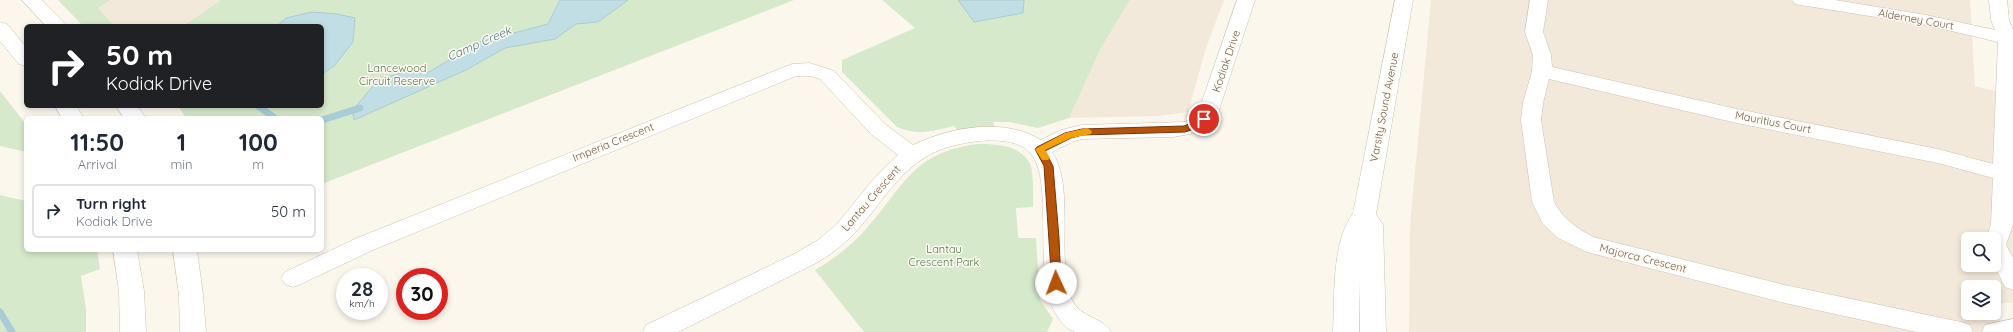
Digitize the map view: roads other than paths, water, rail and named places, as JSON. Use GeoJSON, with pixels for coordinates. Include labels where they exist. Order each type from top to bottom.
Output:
{"type":"FeatureCollection","features":[{"type":"Feature","properties":{"kind":"street"},"geometry":{"type":"LineString","coordinates":[[31,0],[55,24]]}},
{"type":"Feature","properties":{"kind":"street","name":"Kodiak Drive"},"geometry":{"type":"LineString","coordinates":[[1040,149],[1068,135],[1082,132],[1173,130],[1185,129],[1200,124],[1209,110],[1246,0]]}},
{"type":"Feature","properties":{"kind":"street","name":"Varsity Sound Avenue"},"geometry":{"type":"LineString","coordinates":[[1346,332],[1350,248],[1357,220],[1364,215],[1404,0]]}},
{"type":"Feature","properties":{"kind":"street","name":"Majorca Crescent"},"geometry":{"type":"LineString","coordinates":[[1539,0],[1534,32],[1542,55],[1542,71],[1533,103],[1531,120],[1543,202],[1552,218],[1566,232],[1588,244],[1623,253],[1785,294],[1961,332]]}},
{"type":"Feature","properties":{"kind":"street","name":"Alderney Court"},"geometry":{"type":"LineString","coordinates":[[1801,0],[1926,20],[2010,36]]}},
{"type":"Feature","properties":{"kind":"street"},"geometry":{"type":"LineString","coordinates":[[1998,0],[2000,20],[2010,36],[2002,224],[1995,245],[2013,281]]}},
{"type":"Feature","properties":{"kind":"street"},"geometry":{"type":"LineString","coordinates":[[0,28],[24,58]]}},
{"type":"Feature","properties":{"kind":"street","name":"Imperia Crescent"},"geometry":{"type":"LineString","coordinates":[[293,278],[365,244],[792,70],[806,68],[819,70],[827,75],[884,135],[898,146],[913,154]]}},
{"type":"Feature","properties":{"kind":"street","name":"Mauritius Court"},"geometry":{"type":"LineString","coordinates":[[1542,71],[1737,116],[1938,156],[2004,174]]}},
{"type":"Feature","properties":{"kind":"street","name":"Lantau Crescent"},"geometry":{"type":"LineString","coordinates":[[662,330],[826,246],[856,218],[891,173],[913,154],[940,141],[957,137],[995,134],[1019,137],[1040,149]]}},
{"type":"Feature","properties":{"kind":"street"},"geometry":{"type":"LineString","coordinates":[[1040,149],[1048,166],[1056,283],[1060,302],[1068,314],[1099,332]]}},
{"type":"Feature","properties":{"kind":"street"},"geometry":{"type":"LineString","coordinates":[[1364,215],[1371,225],[1370,257],[1373,332]]}},
{"type":"Feature","properties":{"kind":"street"},"geometry":{"type":"LineString","coordinates":[[2002,224],[2013,252]]}},
{"type":"Feature","properties":{"kind":"street"},"geometry":{"type":"LineString","coordinates":[[126,252],[129,263],[133,308],[133,332]]}},
{"type":"Feature","properties":{"kind":"street"},"geometry":{"type":"LineString","coordinates":[[185,252],[191,295],[193,332]]}},
{"type":"Feature","properties":{"kind":"street"},"geometry":{"type":"LineString","coordinates":[[1994,332],[2013,329]]}},
{"type":"Feature","properties":{"kind":"water"},"geometry":{"type":"Polygon","coordinates":[[[560,0],[628,0],[598,22],[576,24],[555,39],[505,48],[466,70],[354,120],[352,111],[379,79],[413,70],[427,73],[480,42],[548,24],[560,0]]]}},
{"type":"Feature","properties":{"kind":"water"},"geometry":{"type":"Polygon","coordinates":[[[958,0],[1024,0],[1023,13],[974,22],[958,0]]]}},
{"type":"Feature","properties":{"kind":"water"},"geometry":{"type":"Polygon","coordinates":[[[312,12],[337,14],[355,18],[353,42],[334,66],[324,73],[324,24],[279,24],[286,18],[312,12]]]}},
{"type":"Feature","properties":{"kind":"waterway","name":"Camp Creek"},"geometry":{"type":"LineString","coordinates":[[261,108],[272,116]]}},
{"type":"Feature","properties":{"kind":"waterway","name":"Camp Creek"},"geometry":{"type":"LineString","coordinates":[[324,119],[360,108]]}},
{"type":"Feature","properties":{"kind":"waterway"},"geometry":{"type":"LineString","coordinates":[[0,312],[12,332]]}},
{"type":"Feature","properties":{"kind":"park label","name":"Lancewood Circuit Reserve"},"geometry":{"type":"Point","coordinates":[397,74]}},
{"type":"Feature","properties":{"kind":"park label","name":"Lantau Crescent Park"},"geometry":{"type":"Point","coordinates":[944,255]}}]}
